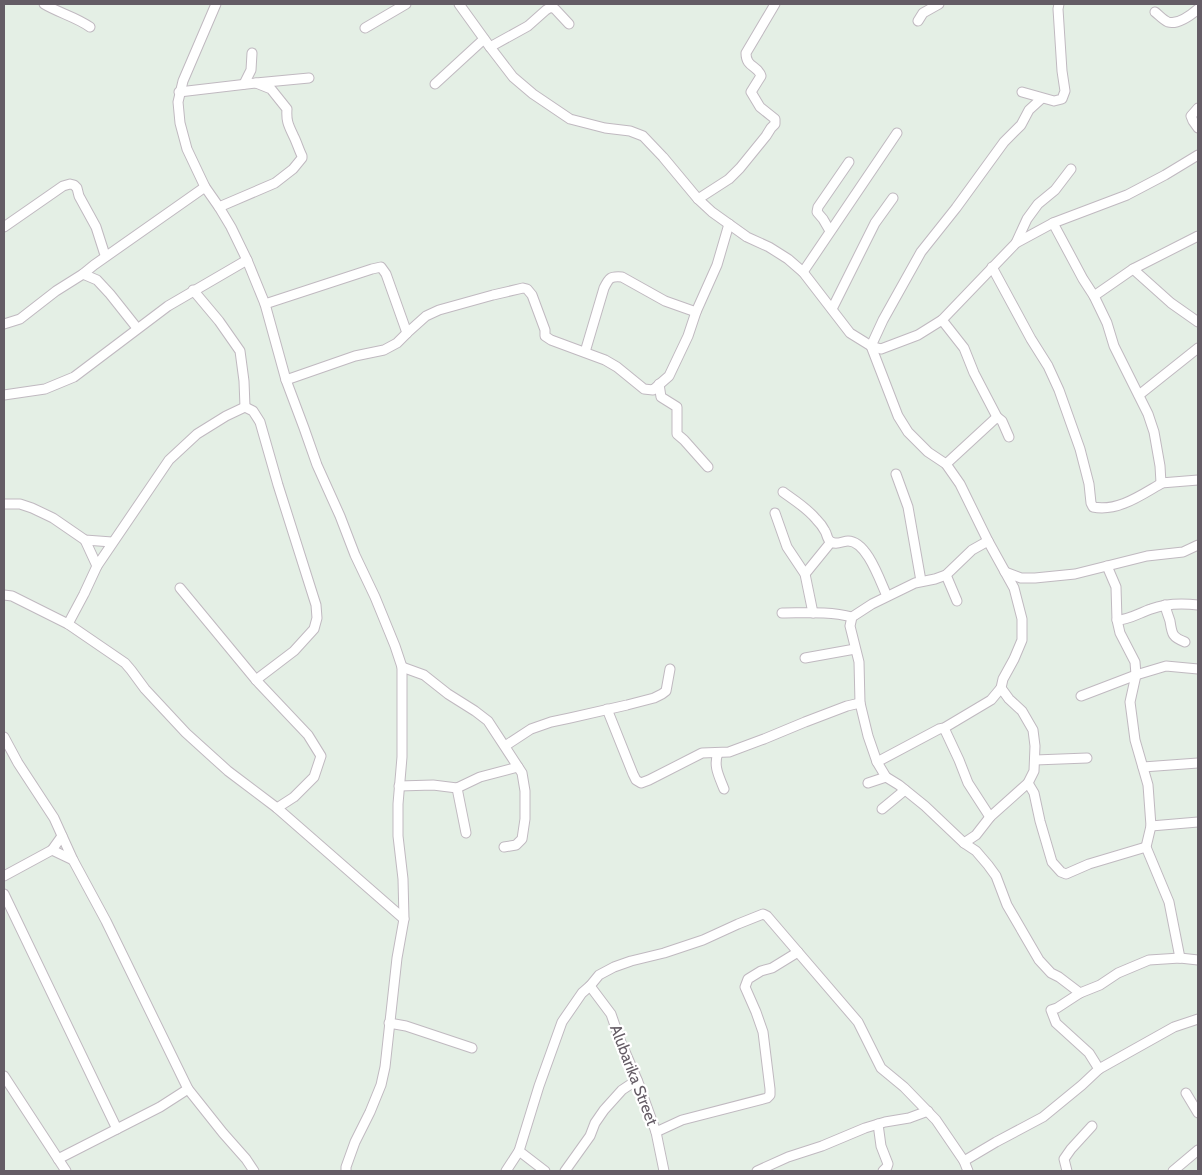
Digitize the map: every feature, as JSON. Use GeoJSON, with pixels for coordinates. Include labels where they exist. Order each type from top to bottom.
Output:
{"type":"FeatureCollection","features":[{"type":"Feature","properties":{"kind":"street"},"geometry":{"type":"LineString","coordinates":[[44,4],[80,21],[90,28]]}},
{"type":"Feature","properties":{"kind":"street"},"geometry":{"type":"LineString","coordinates":[[216,4],[179,92],[180,123],[187,149],[205,188],[231,226],[247,260],[265,304],[286,380],[317,466],[375,597],[402,667],[402,757],[398,836],[403,879],[404,919],[397,958],[385,1067],[381,1085],[355,1142],[348,1170]]}},
{"type":"Feature","properties":{"kind":"street"},"geometry":{"type":"LineString","coordinates":[[365,28],[406,4]]}},
{"type":"Feature","properties":{"kind":"street"},"geometry":{"type":"LineString","coordinates":[[459,4],[490,47],[514,76],[533,94],[570,119],[605,128],[630,131],[643,136],[698,199],[712,212],[747,237],[788,259],[803,272],[850,334],[871,346],[881,349],[918,335],[942,320],[1016,243],[1053,223],[1127,195],[1198,155]]}},
{"type":"Feature","properties":{"kind":"street"},"geometry":{"type":"LineString","coordinates":[[918,21],[923,13],[938,4]]}},
{"type":"Feature","properties":{"kind":"street"},"geometry":{"type":"LineString","coordinates":[[1022,92],[1054,101],[1062,99],[1065,91],[1062,72],[1059,4]]}},
{"type":"Feature","properties":{"kind":"street"},"geometry":{"type":"LineString","coordinates":[[698,199],[729,179],[775,124],[775,118],[760,107],[751,92],[761,73],[749,64],[746,58],[746,53],[772,5]]}},
{"type":"Feature","properties":{"kind":"street"},"geometry":{"type":"LineString","coordinates":[[490,47],[528,26],[551,7],[569,24]]}},
{"type":"Feature","properties":{"kind":"street"},"geometry":{"type":"LineString","coordinates":[[1155,12],[1166,21],[1172,22],[1191,15],[1198,9]]}},
{"type":"Feature","properties":{"kind":"street"},"geometry":{"type":"LineString","coordinates":[[435,84],[484,39]]}},
{"type":"Feature","properties":{"kind":"street"},"geometry":{"type":"LineString","coordinates":[[244,84],[251,70],[252,53]]}},
{"type":"Feature","properties":{"kind":"street"},"geometry":{"type":"LineString","coordinates":[[179,92],[310,78]]}},
{"type":"Feature","properties":{"kind":"street"},"geometry":{"type":"LineString","coordinates":[[219,207],[275,183],[293,170],[302,158],[288,126],[286,118],[288,109],[271,89],[256,83]]}},
{"type":"Feature","properties":{"kind":"street"},"geometry":{"type":"LineString","coordinates":[[877,762],[939,728],[944,728],[991,700],[1001,688],[1003,679],[1022,640],[1022,619],[1014,588],[960,484],[946,464],[928,452],[908,432],[898,416],[871,346],[921,252],[1004,142],[1021,125],[1029,110],[1041,98]]}},
{"type":"Feature","properties":{"kind":"street"},"geometry":{"type":"LineString","coordinates":[[1198,108],[1191,116],[1198,128]]}},
{"type":"Feature","properties":{"kind":"street"},"geometry":{"type":"LineString","coordinates":[[803,272],[897,133]]}},
{"type":"Feature","properties":{"kind":"street"},"geometry":{"type":"LineString","coordinates":[[830,231],[818,212],[818,207],[849,162]]}},
{"type":"Feature","properties":{"kind":"street"},"geometry":{"type":"LineString","coordinates":[[1016,243],[1027,219],[1038,204],[1054,190],[1070,168]]}},
{"type":"Feature","properties":{"kind":"street"},"geometry":{"type":"LineString","coordinates":[[4,227],[63,186],[74,185],[96,227],[106,256]]}},
{"type":"Feature","properties":{"kind":"street"},"geometry":{"type":"LineString","coordinates":[[4,324],[20,319],[56,291],[205,188]]}},
{"type":"Feature","properties":{"kind":"street"},"geometry":{"type":"LineString","coordinates":[[832,309],[875,223],[893,198]]}},
{"type":"Feature","properties":{"kind":"street"},"geometry":{"type":"LineString","coordinates":[[1053,223],[1094,296],[1107,323],[1114,346],[1148,414],[1154,432],[1162,483]]}},
{"type":"Feature","properties":{"kind":"street"},"geometry":{"type":"LineString","coordinates":[[286,380],[355,356],[384,350],[397,343],[426,316],[439,310],[523,288],[527,289],[532,295],[545,330],[545,336],[605,360],[617,367],[644,390],[653,390],[669,376],[688,336],[696,312],[717,265],[729,224]]}},
{"type":"Feature","properties":{"kind":"street"},"geometry":{"type":"LineString","coordinates":[[1094,296],[1133,269],[1198,236]]}},
{"type":"Feature","properties":{"kind":"street"},"geometry":{"type":"LineString","coordinates":[[4,395],[44,390],[74,377],[168,306],[247,260]]}},
{"type":"Feature","properties":{"kind":"street"},"geometry":{"type":"LineString","coordinates":[[94,265],[97,280]]}},
{"type":"Feature","properties":{"kind":"street"},"geometry":{"type":"LineString","coordinates":[[265,304],[380,267],[386,274],[406,333]]}},
{"type":"Feature","properties":{"kind":"street"},"geometry":{"type":"LineString","coordinates":[[992,267],[1031,339],[1048,366],[1059,390],[1080,449],[1089,484],[1092,507],[1114,508],[1162,483],[1198,480]]}},
{"type":"Feature","properties":{"kind":"street"},"geometry":{"type":"LineString","coordinates":[[1133,269],[1171,303],[1198,322]]}},
{"type":"Feature","properties":{"kind":"street"},"geometry":{"type":"LineString","coordinates":[[83,274],[97,280],[138,328]]}},
{"type":"Feature","properties":{"kind":"street"},"geometry":{"type":"LineString","coordinates":[[585,352],[604,288],[608,279],[614,276],[622,277],[664,301],[696,312]]}},
{"type":"Feature","properties":{"kind":"street"},"geometry":{"type":"LineString","coordinates":[[193,290],[219,321],[240,351],[245,407]]}},
{"type":"Feature","properties":{"kind":"street"},"geometry":{"type":"LineString","coordinates":[[942,320],[964,348],[974,373],[997,417],[1002,421],[1009,437]]}},
{"type":"Feature","properties":{"kind":"street"},"geometry":{"type":"LineString","coordinates":[[1139,395],[1198,348]]}},
{"type":"Feature","properties":{"kind":"street"},"geometry":{"type":"LineString","coordinates":[[659,384],[661,397],[677,407],[677,434],[708,467]]}},
{"type":"Feature","properties":{"kind":"street"},"geometry":{"type":"LineString","coordinates":[[68,624],[97,566],[169,460],[197,434],[245,407]]}},
{"type":"Feature","properties":{"kind":"street"},"geometry":{"type":"LineString","coordinates":[[245,407],[252,411],[260,422],[316,605],[317,618],[314,629],[294,651],[256,680]]}},
{"type":"Feature","properties":{"kind":"street"},"geometry":{"type":"LineString","coordinates":[[946,464],[997,417]]}},
{"type":"Feature","properties":{"kind":"street"},"geometry":{"type":"LineString","coordinates":[[896,474],[908,507],[921,581]]}},
{"type":"Feature","properties":{"kind":"street"},"geometry":{"type":"LineString","coordinates":[[783,492],[814,516],[825,530],[828,540],[834,544],[850,541],[857,543],[862,548],[869,558],[887,596]]}},
{"type":"Feature","properties":{"kind":"street"},"geometry":{"type":"LineString","coordinates":[[4,504],[20,504],[32,508],[53,518],[85,540],[112,542]]}},
{"type":"Feature","properties":{"kind":"street"},"geometry":{"type":"LineString","coordinates":[[775,513],[787,547],[805,574],[814,613]]}},
{"type":"Feature","properties":{"kind":"street"},"geometry":{"type":"LineString","coordinates":[[85,540],[97,566]]}},
{"type":"Feature","properties":{"kind":"street"},"geometry":{"type":"LineString","coordinates":[[782,613],[814,613],[852,617],[872,604],[914,583],[935,579],[946,574],[972,550],[988,541]]}},
{"type":"Feature","properties":{"kind":"street"},"geometry":{"type":"LineString","coordinates":[[805,574],[831,542]]}},
{"type":"Feature","properties":{"kind":"street"},"geometry":{"type":"LineString","coordinates":[[1005,572],[1021,578],[1074,574],[1147,556],[1183,552],[1198,545]]}},
{"type":"Feature","properties":{"kind":"street"},"geometry":{"type":"LineString","coordinates":[[1107,566],[1116,587],[1117,620],[1120,633],[1134,662],[1136,676],[1130,702],[1135,740],[1148,785],[1151,826],[1146,847],[1169,902],[1180,958]]}},
{"type":"Feature","properties":{"kind":"street"},"geometry":{"type":"LineString","coordinates":[[946,574],[958,601]]}},
{"type":"Feature","properties":{"kind":"street"},"geometry":{"type":"LineString","coordinates":[[180,588],[256,680],[308,735],[321,756],[314,777],[294,797],[277,808]]}},
{"type":"Feature","properties":{"kind":"street"},"geometry":{"type":"LineString","coordinates":[[4,595],[12,596],[68,624],[125,664],[145,689],[186,733],[228,771],[277,808],[404,919]]}},
{"type":"Feature","properties":{"kind":"street"},"geometry":{"type":"LineString","coordinates":[[1117,620],[1125,620],[1152,608],[1165,605],[1179,603],[1198,605]]}},
{"type":"Feature","properties":{"kind":"street"},"geometry":{"type":"LineString","coordinates":[[1165,605],[1171,630],[1177,639],[1185,642]]}},
{"type":"Feature","properties":{"kind":"street"},"geometry":{"type":"LineString","coordinates":[[852,617],[850,626],[858,662],[860,703],[877,762],[886,777],[925,806],[964,844],[976,851],[996,876],[1007,905],[1039,960],[1051,973],[1080,993]]}},
{"type":"Feature","properties":{"kind":"street"},"geometry":{"type":"LineString","coordinates":[[805,658],[855,649]]}},
{"type":"Feature","properties":{"kind":"street"},"geometry":{"type":"LineString","coordinates":[[1081,696],[1166,666],[1198,670]]}},
{"type":"Feature","properties":{"kind":"street"},"geometry":{"type":"LineString","coordinates":[[402,667],[424,675],[488,721],[522,773],[525,791],[525,819],[522,839],[516,845],[504,847]]}},
{"type":"Feature","properties":{"kind":"street"},"geometry":{"type":"LineString","coordinates":[[505,746],[531,729],[544,724],[654,698],[666,691],[670,669]]}},
{"type":"Feature","properties":{"kind":"street"},"geometry":{"type":"LineString","coordinates":[[964,844],[976,835],[990,817],[1028,783],[1034,771],[1035,746],[1033,730],[1022,711],[1009,699],[1001,688]]}},
{"type":"Feature","properties":{"kind":"street"},"geometry":{"type":"LineString","coordinates":[[607,709],[633,774],[636,780],[641,783],[702,752],[729,752],[847,706],[860,703]]}},
{"type":"Feature","properties":{"kind":"street"},"geometry":{"type":"LineString","coordinates":[[944,728],[968,783],[990,817]]}},
{"type":"Feature","properties":{"kind":"street"},"geometry":{"type":"LineString","coordinates":[[4,737],[18,763],[54,818],[73,860],[106,921],[188,1089],[254,1171]]}},
{"type":"Feature","properties":{"kind":"street"},"geometry":{"type":"LineString","coordinates":[[718,753],[715,760],[724,789]]}},
{"type":"Feature","properties":{"kind":"street"},"geometry":{"type":"LineString","coordinates":[[1035,760],[1087,758]]}},
{"type":"Feature","properties":{"kind":"street"},"geometry":{"type":"LineString","coordinates":[[1143,767],[1198,763]]}},
{"type":"Feature","properties":{"kind":"street"},"geometry":{"type":"LineString","coordinates":[[400,786],[433,785],[457,788],[480,777],[518,767]]}},
{"type":"Feature","properties":{"kind":"street"},"geometry":{"type":"LineString","coordinates":[[868,783],[886,777]]}},
{"type":"Feature","properties":{"kind":"street"},"geometry":{"type":"LineString","coordinates":[[1028,783],[1034,792],[1052,862],[1061,872],[1066,874],[1089,864],[1146,847]]}},
{"type":"Feature","properties":{"kind":"street"},"geometry":{"type":"LineString","coordinates":[[457,788],[466,833]]}},
{"type":"Feature","properties":{"kind":"street"},"geometry":{"type":"LineString","coordinates":[[882,809],[905,790]]}},
{"type":"Feature","properties":{"kind":"street"},"geometry":{"type":"LineString","coordinates":[[1151,826],[1198,822]]}},
{"type":"Feature","properties":{"kind":"street"},"geometry":{"type":"LineString","coordinates":[[4,876],[52,850],[62,836]]}},
{"type":"Feature","properties":{"kind":"street"},"geometry":{"type":"LineString","coordinates":[[52,850],[73,860]]}},
{"type":"Feature","properties":{"kind":"street"},"geometry":{"type":"LineString","coordinates":[[4,894],[117,1129]]}},
{"type":"Feature","properties":{"kind":"street"},"geometry":{"type":"LineString","coordinates":[[506,1171],[519,1151],[539,1086],[562,1022],[582,993],[599,975],[614,966],[685,947],[763,914],[767,916],[858,1022],[881,1068],[904,1087],[936,1120],[964,1161],[968,1171]]}},
{"type":"Feature","properties":{"kind":"street"},"geometry":{"type":"LineString","coordinates":[[656,1132],[682,1120],[767,1098],[770,1095],[763,1032],[745,987],[748,979],[761,971],[772,968],[798,952]]}},
{"type":"Feature","properties":{"kind":"street"},"geometry":{"type":"LineString","coordinates":[[1099,1069],[1089,1053],[1056,1023],[1051,1010],[1080,993],[1100,986],[1118,973],[1148,960],[1180,958],[1198,960]]}},
{"type":"Feature","properties":{"kind":"street","name":"Alubarika Street"},"geometry":{"type":"LineString","coordinates":[[590,986],[611,1014],[656,1132],[664,1171]]}},
{"type":"Feature","properties":{"kind":"street"},"geometry":{"type":"LineString","coordinates":[[964,1161],[1043,1117],[1099,1069],[1174,1028],[1198,1019]]}},
{"type":"Feature","properties":{"kind":"street"},"geometry":{"type":"LineString","coordinates":[[389,1023],[406,1026],[472,1048]]}},
{"type":"Feature","properties":{"kind":"street"},"geometry":{"type":"LineString","coordinates":[[4,1076],[66,1171]]}},
{"type":"Feature","properties":{"kind":"street"},"geometry":{"type":"LineString","coordinates":[[565,1171],[590,1136],[595,1123],[604,1110],[622,1090],[637,1080]]}},
{"type":"Feature","properties":{"kind":"street"},"geometry":{"type":"LineString","coordinates":[[58,1159],[160,1107],[188,1089]]}},
{"type":"Feature","properties":{"kind":"street"},"geometry":{"type":"LineString","coordinates":[[1186,1093],[1198,1113]]}},
{"type":"Feature","properties":{"kind":"street"},"geometry":{"type":"LineString","coordinates":[[757,1171],[864,1128],[928,1112]]}},
{"type":"Feature","properties":{"kind":"street"},"geometry":{"type":"LineString","coordinates":[[878,1124],[881,1146],[888,1164],[883,1171]]}},
{"type":"Feature","properties":{"kind":"street"},"geometry":{"type":"LineString","coordinates":[[1067,1171],[1064,1159],[1092,1126]]}},
{"type":"Feature","properties":{"kind":"street"},"geometry":{"type":"LineString","coordinates":[[1173,1171],[1198,1150]]}},
{"type":"Feature","properties":{"kind":"street"},"geometry":{"type":"LineString","coordinates":[[519,1151],[545,1171]]}}]}
